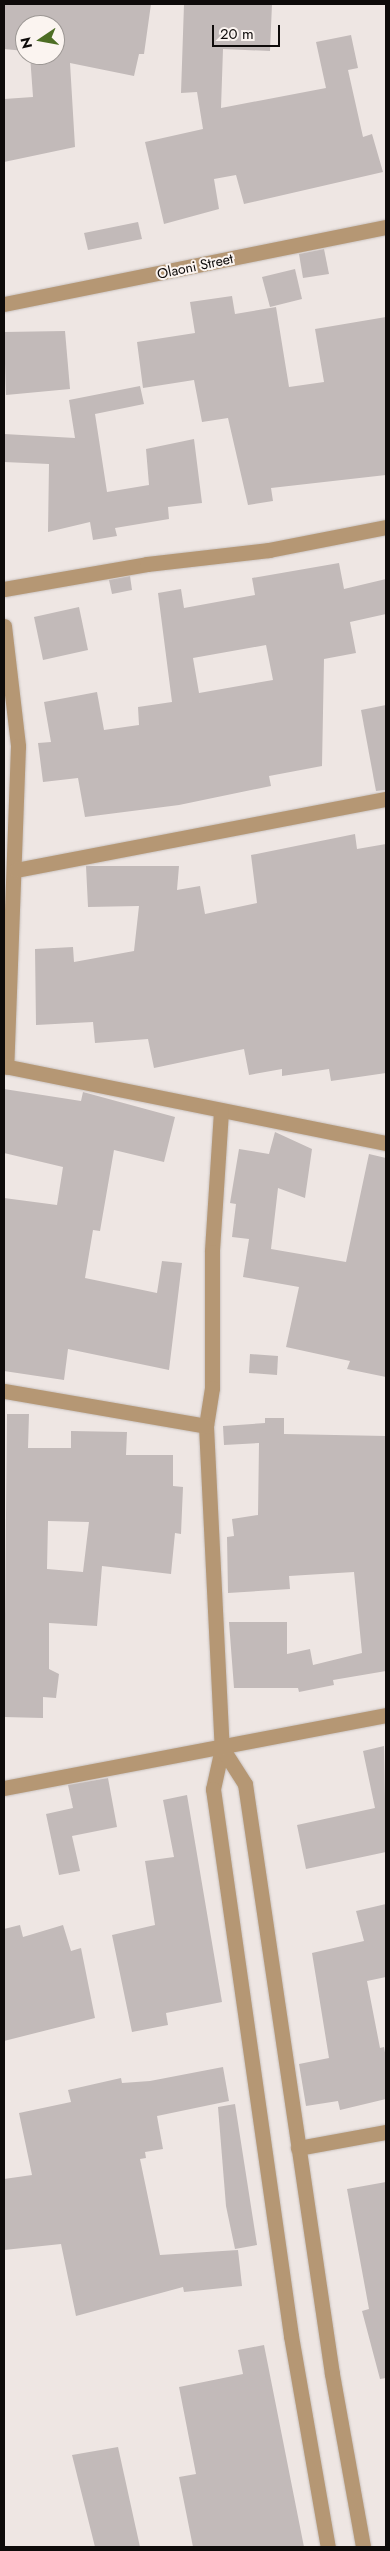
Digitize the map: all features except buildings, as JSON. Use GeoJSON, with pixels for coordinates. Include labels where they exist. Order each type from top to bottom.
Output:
{"type":"FeatureCollection","features":[{"type":"Feature","properties":{"kind":"street","name":"Olaoni Street"},"geometry":{"type":"LineString","coordinates":[[4,304],[386,227]]}},
{"type":"Feature","properties":{"kind":"street"},"geometry":{"type":"LineString","coordinates":[[4,589],[147,564],[268,550],[386,527]]}},
{"type":"Feature","properties":{"kind":"street"},"geometry":{"type":"LineString","coordinates":[[4,626],[18,746],[16,870],[5,1066],[386,1143]]}},
{"type":"Feature","properties":{"kind":"street"},"geometry":{"type":"LineString","coordinates":[[16,870],[386,799]]}},
{"type":"Feature","properties":{"kind":"street"},"geometry":{"type":"LineString","coordinates":[[221,1111],[212,1252],[212,1388],[206,1426],[222,1748],[213,1789],[291,2336],[328,2547]]}},
{"type":"Feature","properties":{"kind":"street"},"geometry":{"type":"LineString","coordinates":[[4,1391],[206,1426]]}},
{"type":"Feature","properties":{"kind":"street"},"geometry":{"type":"LineString","coordinates":[[4,1788],[222,1748],[386,1715]]}},
{"type":"Feature","properties":{"kind":"street"},"geometry":{"type":"LineString","coordinates":[[222,1748],[245,1784],[298,2148],[363,2547]]}},
{"type":"Feature","properties":{"kind":"street"},"geometry":{"type":"LineString","coordinates":[[298,2148],[386,2132]]}}]}
